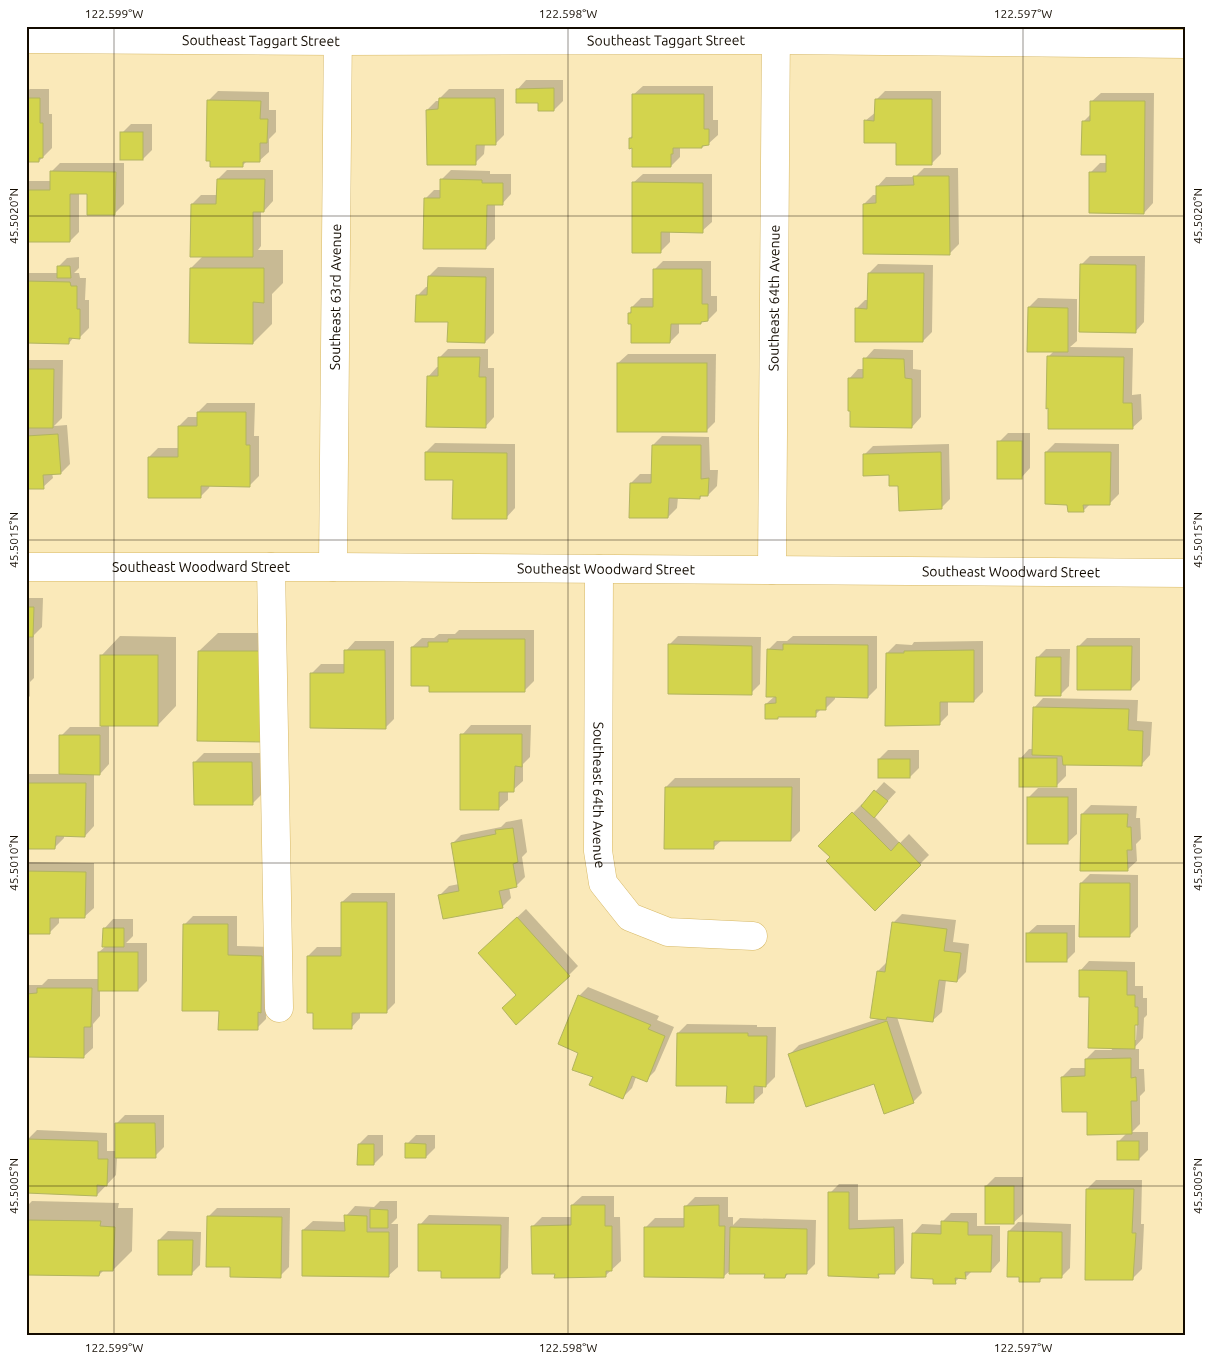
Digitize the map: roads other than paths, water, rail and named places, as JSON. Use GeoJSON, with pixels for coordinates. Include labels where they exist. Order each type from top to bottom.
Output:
{"type":"FeatureCollection","features":[{"type":"Feature","properties":{"kind":"street","name":"Southeast Taggart Street"},"geometry":{"type":"LineString","coordinates":[[26,39],[338,34],[776,33],[1186,44]]}},
{"type":"Feature","properties":{"kind":"street","name":"Southeast 64th Avenue"},"geometry":{"type":"LineString","coordinates":[[772,570],[776,33]]}},
{"type":"Feature","properties":{"kind":"street","name":"Southeast 63rd Avenue"},"geometry":{"type":"LineString","coordinates":[[333,567],[338,34]]}},
{"type":"Feature","properties":{"kind":"street","name":"Southeast Woodward Street"},"geometry":{"type":"LineString","coordinates":[[26,567],[333,567],[1186,573]]}},
{"type":"Feature","properties":{"kind":"street"},"geometry":{"type":"LineString","coordinates":[[271,567],[279,1008]]}},
{"type":"Feature","properties":{"kind":"street","name":"Southeast 64th Avenue"},"geometry":{"type":"LineString","coordinates":[[599,569],[598,851],[603,883],[630,917],[668,932],[752,936]]}}]}
